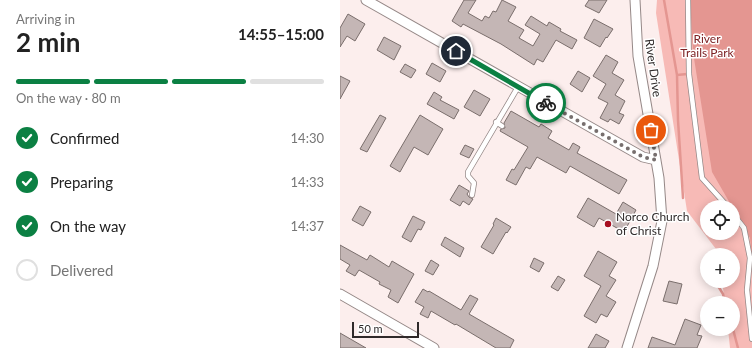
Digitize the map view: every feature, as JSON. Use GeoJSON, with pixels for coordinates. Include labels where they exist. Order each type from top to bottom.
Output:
{"type":"FeatureCollection","features":[{"type":"Feature","properties":{"kind":"street"},"geometry":{"type":"LineString","coordinates":[[366,0],[643,157],[656,160]]}},
{"type":"Feature","properties":{"kind":"street","name":"River Drive"},"geometry":{"type":"LineString","coordinates":[[627,348],[653,266],[662,220],[659,178],[638,56],[635,0]]}},
{"type":"Feature","properties":{"kind":"street"},"geometry":{"type":"LineString","coordinates":[[340,294],[434,348]]}},
{"type":"Feature","properties":{"kind":"lane"},"geometry":{"type":"LineString","coordinates":[[688,0],[689,74],[702,178],[722,200]]}},
{"type":"Feature","properties":{"kind":"lane"},"geometry":{"type":"LineString","coordinates":[[472,195],[474,183],[468,176],[468,172],[496,122],[518,87]]}},
{"type":"Feature","properties":{"kind":"lane"},"geometry":{"type":"LineString","coordinates":[[496,122],[502,126]]}},
{"type":"Feature","properties":{"kind":"lane"},"geometry":{"type":"LineString","coordinates":[[740,223],[744,228],[750,258],[747,290],[752,339]]}},
{"type":"Feature","properties":{"kind":"green space","name":"River Trails Park"},"geometry":{"type":"Polygon","coordinates":[[[657,0],[752,0],[752,348],[730,348],[729,336],[740,336],[740,296],[724,296],[723,288],[740,288],[740,248],[715,248],[709,240],[740,240],[740,200],[700,200],[700,228],[687,211],[656,13],[657,0]]]}},
{"type":"Feature","properties":{"kind":"shaded area"},"geometry":{"type":"Polygon","coordinates":[[[690,0],[752,0],[752,261],[750,238],[740,221],[740,200],[728,200],[712,172],[693,52],[690,0]]]}},
{"type":"Feature","properties":{"kind":"building"},"geometry":{"type":"Polygon","coordinates":[[[464,0],[476,0],[468,13],[482,21],[485,16],[489,18],[493,11],[496,12],[502,0],[516,7],[508,21],[524,30],[519,38],[533,46],[540,34],[525,25],[531,16],[547,26],[549,22],[561,29],[560,31],[577,40],[572,49],[556,40],[543,62],[537,59],[534,65],[501,44],[463,24],[461,27],[452,21],[464,0]]]}},
{"type":"Feature","properties":{"kind":"building"},"geometry":{"type":"Polygon","coordinates":[[[589,0],[607,0],[599,13],[585,6],[589,0]]]}},
{"type":"Feature","properties":{"kind":"building"},"geometry":{"type":"Polygon","coordinates":[[[348,14],[365,24],[355,41],[347,36],[340,47],[340,28],[348,14]]]}},
{"type":"Feature","properties":{"kind":"building"},"geometry":{"type":"Polygon","coordinates":[[[594,19],[613,29],[600,47],[584,38],[594,19]]]}},
{"type":"Feature","properties":{"kind":"building"},"geometry":{"type":"Polygon","coordinates":[[[384,37],[401,46],[394,60],[377,50],[384,37]]]}},
{"type":"Feature","properties":{"kind":"building"},"geometry":{"type":"Polygon","coordinates":[[[606,55],[618,62],[612,73],[624,80],[615,95],[625,101],[619,113],[624,115],[619,124],[610,119],[608,122],[600,118],[608,103],[598,98],[606,84],[593,76],[606,55]]]}},
{"type":"Feature","properties":{"kind":"building"},"geometry":{"type":"Polygon","coordinates":[[[432,63],[446,71],[440,82],[426,74],[432,63]]]}},
{"type":"Feature","properties":{"kind":"building"},"geometry":{"type":"Polygon","coordinates":[[[405,64],[416,70],[411,78],[400,72],[405,64]]]}},
{"type":"Feature","properties":{"kind":"building"},"geometry":{"type":"Polygon","coordinates":[[[578,71],[590,78],[582,92],[570,84],[578,71]]]}},
{"type":"Feature","properties":{"kind":"building"},"geometry":{"type":"Polygon","coordinates":[[[340,76],[350,81],[340,99],[340,76]]]}},
{"type":"Feature","properties":{"kind":"building"},"geometry":{"type":"Polygon","coordinates":[[[474,90],[490,99],[480,116],[464,107],[474,90]]]}},
{"type":"Feature","properties":{"kind":"building"},"geometry":{"type":"Polygon","coordinates":[[[434,92],[442,97],[440,100],[459,110],[454,119],[427,104],[434,92]]]}},
{"type":"Feature","properties":{"kind":"building"},"geometry":{"type":"Polygon","coordinates":[[[511,111],[539,127],[541,124],[552,131],[548,138],[569,150],[573,143],[580,147],[577,153],[627,180],[619,194],[570,166],[566,173],[537,157],[530,169],[526,167],[516,185],[506,180],[528,147],[500,131],[501,129],[505,128],[504,123],[511,111]]]}},
{"type":"Feature","properties":{"kind":"building"},"geometry":{"type":"Polygon","coordinates":[[[380,115],[386,118],[367,152],[360,149],[380,115]]]}},
{"type":"Feature","properties":{"kind":"building"},"geometry":{"type":"Polygon","coordinates":[[[420,115],[443,129],[428,155],[414,147],[400,172],[390,166],[420,115]]]}},
{"type":"Feature","properties":{"kind":"building"},"geometry":{"type":"Polygon","coordinates":[[[465,145],[474,149],[469,158],[460,154],[465,145]]]}},
{"type":"Feature","properties":{"kind":"building"},"geometry":{"type":"Polygon","coordinates":[[[459,185],[469,191],[467,194],[473,199],[469,205],[463,201],[460,206],[450,200],[459,185]]]}},
{"type":"Feature","properties":{"kind":"building"},"geometry":{"type":"Polygon","coordinates":[[[588,198],[616,214],[623,202],[636,210],[624,232],[599,218],[594,227],[577,217],[588,198]]]}},
{"type":"Feature","properties":{"kind":"building"},"geometry":{"type":"Polygon","coordinates":[[[360,206],[371,212],[363,226],[352,220],[360,206]]]}},
{"type":"Feature","properties":{"kind":"building"},"geometry":{"type":"Polygon","coordinates":[[[413,216],[425,222],[421,230],[418,229],[411,242],[402,237],[413,216]]]}},
{"type":"Feature","properties":{"kind":"building"},"geometry":{"type":"Polygon","coordinates":[[[496,218],[511,227],[507,233],[506,232],[493,254],[481,247],[494,225],[493,224],[496,218]]]}},
{"type":"Feature","properties":{"kind":"building"},"geometry":{"type":"Polygon","coordinates":[[[445,237],[464,248],[460,257],[441,245],[445,237]]]}},
{"type":"Feature","properties":{"kind":"building"},"geometry":{"type":"Polygon","coordinates":[[[340,245],[367,260],[370,255],[389,267],[392,261],[414,274],[398,303],[388,297],[391,290],[379,284],[380,282],[359,270],[355,276],[346,271],[350,265],[340,259],[340,245]]]}},
{"type":"Feature","properties":{"kind":"building"},"geometry":{"type":"Polygon","coordinates":[[[598,251],[617,262],[609,276],[616,280],[606,296],[616,302],[607,317],[601,314],[596,323],[584,316],[601,286],[584,276],[598,251]]]}},
{"type":"Feature","properties":{"kind":"building"},"geometry":{"type":"Polygon","coordinates":[[[534,258],[544,263],[539,272],[530,267],[534,258]]]}},
{"type":"Feature","properties":{"kind":"building"},"geometry":{"type":"Polygon","coordinates":[[[431,260],[439,265],[433,275],[425,271],[431,260]]]}},
{"type":"Feature","properties":{"kind":"building"},"geometry":{"type":"Polygon","coordinates":[[[558,276],[565,280],[558,291],[551,287],[558,276]]]}},
{"type":"Feature","properties":{"kind":"building"},"geometry":{"type":"Polygon","coordinates":[[[669,281],[682,284],[677,304],[663,301],[669,281]]]}},
{"type":"Feature","properties":{"kind":"building"},"geometry":{"type":"Polygon","coordinates":[[[423,289],[461,310],[470,295],[478,299],[469,314],[514,340],[510,348],[496,348],[431,311],[428,318],[420,314],[424,307],[415,302],[423,289]]]}},
{"type":"Feature","properties":{"kind":"building"},"geometry":{"type":"Polygon","coordinates":[[[685,319],[700,325],[697,335],[702,336],[697,348],[648,348],[652,337],[675,345],[685,319]]]}},
{"type":"Feature","properties":{"kind":"building"},"geometry":{"type":"Polygon","coordinates":[[[340,333],[366,348],[340,348],[340,333]]]}},
{"type":"Feature","properties":{"kind":"building"},"geometry":{"type":"Polygon","coordinates":[[[596,334],[609,341],[605,348],[588,348],[596,334]]]}},
{"type":"Feature","properties":{"kind":"waterway"},"geometry":{"type":"LineString","coordinates":[[664,0],[677,75]]}},
{"type":"Feature","properties":{"kind":"waterway"},"geometry":{"type":"LineString","coordinates":[[683,198],[677,75],[687,74]]}},
{"type":"Feature","properties":{"kind":"waterway"},"geometry":{"type":"LineString","coordinates":[[719,288],[723,296]]}},
{"type":"Feature","properties":{"kind":"waterway"},"geometry":{"type":"LineString","coordinates":[[735,336],[738,348]]}},
{"type":"Feature","properties":{"kind":"way so far"},"geometry":{"type":"LineString","coordinates":[[546,103],[643,157],[656,160],[651,130]]}},
{"type":"Feature","properties":{"kind":"place","name":"Norco Church of Christ"},"geometry":{"type":"Point","coordinates":[608,224]}},
{"type":"Feature","properties":{"kind":"route"},"geometry":{"type":"LineString","coordinates":[[456,51],[546,103]]}}]}
